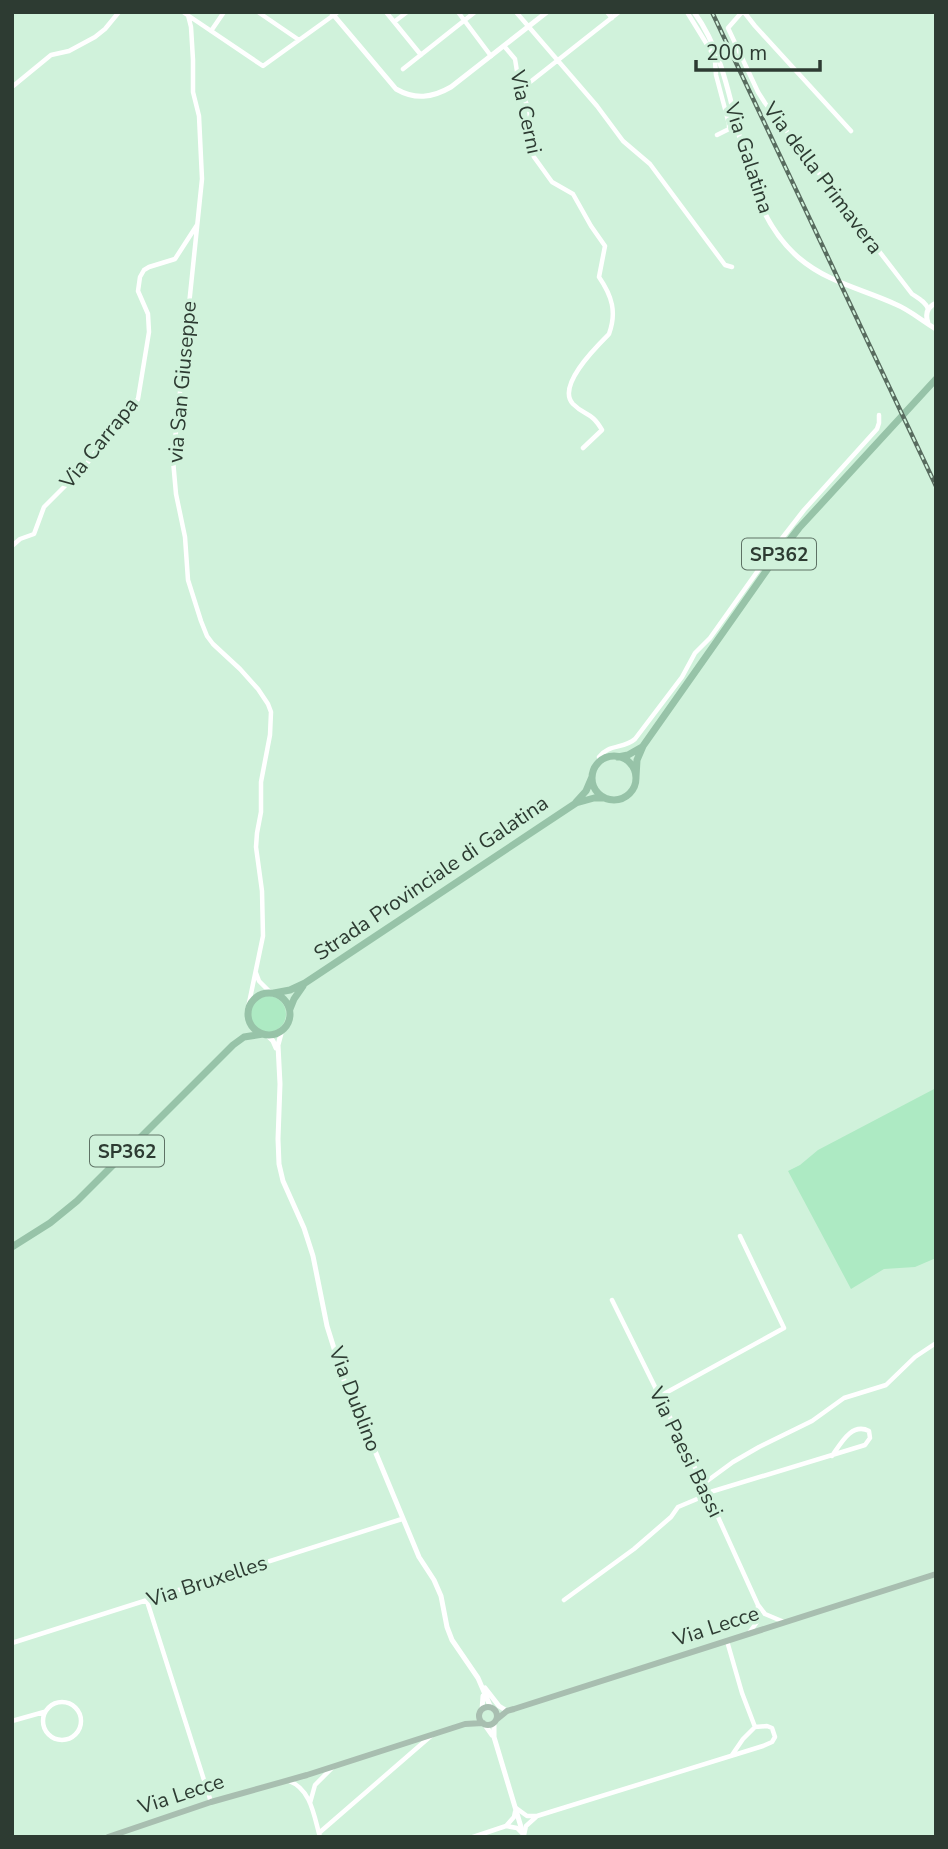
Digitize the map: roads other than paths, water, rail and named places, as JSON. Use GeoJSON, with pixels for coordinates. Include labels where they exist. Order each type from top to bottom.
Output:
{"type":"FeatureCollection","features":[{"type":"Feature","properties":{"kind":"main road","name":"SP362"},"geometry":{"type":"LineString","coordinates":[[636,777],[637,760],[643,746],[772,557],[936,379]]}},
{"type":"Feature","properties":{"kind":"main road"},"geometry":{"type":"LineString","coordinates":[[601,761],[628,755],[643,746]]}},
{"type":"Feature","properties":{"kind":"main road"},"geometry":{"type":"LineString","coordinates":[[618,757],[631,764],[636,777]]}},
{"type":"Feature","properties":{"kind":"main road","name":"Strada Provinciale di Galatina"},"geometry":{"type":"LineString","coordinates":[[248,1008],[255,998],[265,993],[290,990],[305,983],[576,803],[586,791],[594,770],[601,761]]}},
{"type":"Feature","properties":{"kind":"main road"},"geometry":{"type":"LineString","coordinates":[[593,777],[594,787],[605,798]]}},
{"type":"Feature","properties":{"kind":"main road","name":"Strada Provinciale di Galatina"},"geometry":{"type":"LineString","coordinates":[[576,803],[594,798],[612,800],[626,796],[632,791],[636,777]]}},
{"type":"Feature","properties":{"kind":"main road","name":"Strada Provinciale di Galatina"},"geometry":{"type":"LineString","coordinates":[[282,1030],[287,1024],[294,999],[305,983]]}},
{"type":"Feature","properties":{"kind":"main road"},"geometry":{"type":"LineString","coordinates":[[272,993],[284,1000],[289,1010]]}},
{"type":"Feature","properties":{"kind":"main road","name":"SP362"},"geometry":{"type":"LineString","coordinates":[[233,1045],[248,1018],[248,1008]]}},
{"type":"Feature","properties":{"kind":"main road"},"geometry":{"type":"LineString","coordinates":[[248,1018],[253,1028],[265,1034]]}},
{"type":"Feature","properties":{"kind":"main road","name":"SP362"},"geometry":{"type":"LineString","coordinates":[[12,1247],[50,1223],[77,1201],[233,1045],[244,1037],[282,1030]]}},
{"type":"Feature","properties":{"kind":"main road","name":"Via Lecce"},"geometry":{"type":"LineString","coordinates":[[492,1709],[507,1711],[936,1574]]}},
{"type":"Feature","properties":{"kind":"main road"},"geometry":{"type":"LineString","coordinates":[[492,1709],[496,1714],[495,1721],[484,1724],[480,1719],[481,1711],[492,1709]]}},
{"type":"Feature","properties":{"kind":"main road","name":"Via Lecce"},"geometry":{"type":"LineString","coordinates":[[466,1724],[481,1711]]}},
{"type":"Feature","properties":{"kind":"main road","name":"Via Lecce"},"geometry":{"type":"LineString","coordinates":[[495,1721],[507,1711]]}},
{"type":"Feature","properties":{"kind":"main road","name":"Via Lecce"},"geometry":{"type":"LineString","coordinates":[[108,1837],[211,1802],[307,1775],[466,1724],[484,1724]]}},
{"type":"Feature","properties":{"kind":"street"},"geometry":{"type":"LineString","coordinates":[[12,87],[51,55],[69,51],[95,37],[119,12]]}},
{"type":"Feature","properties":{"kind":"street"},"geometry":{"type":"LineString","coordinates":[[211,31],[224,12]]}},
{"type":"Feature","properties":{"kind":"street"},"geometry":{"type":"LineString","coordinates":[[258,12],[299,40]]}},
{"type":"Feature","properties":{"kind":"street"},"geometry":{"type":"LineString","coordinates":[[386,12],[421,55]]}},
{"type":"Feature","properties":{"kind":"street"},"geometry":{"type":"LineString","coordinates":[[394,22],[407,12]]}},
{"type":"Feature","properties":{"kind":"street"},"geometry":{"type":"LineString","coordinates":[[458,12],[491,56]]}},
{"type":"Feature","properties":{"kind":"street"},"geometry":{"type":"LineString","coordinates":[[403,69],[475,12]]}},
{"type":"Feature","properties":{"kind":"street"},"geometry":{"type":"LineString","coordinates":[[516,12],[619,137],[650,164],[725,265],[732,267]]}},
{"type":"Feature","properties":{"kind":"street"},"geometry":{"type":"LineString","coordinates":[[185,14],[263,66],[334,13],[385,78],[396,89],[416,97],[439,94],[547,12]]}},
{"type":"Feature","properties":{"kind":"street"},"geometry":{"type":"LineString","coordinates":[[607,12],[612,18]]}},
{"type":"Feature","properties":{"kind":"street"},"geometry":{"type":"LineString","coordinates":[[520,90],[619,12]]}},
{"type":"Feature","properties":{"kind":"street"},"geometry":{"type":"LineString","coordinates":[[687,12],[715,61],[729,124],[729,129],[717,135]]}},
{"type":"Feature","properties":{"kind":"street","name":"Via Galatina"},"geometry":{"type":"LineString","coordinates":[[694,12],[719,61],[756,195],[772,227],[799,258],[823,275],[896,304],[928,323]]}},
{"type":"Feature","properties":{"kind":"street"},"geometry":{"type":"LineString","coordinates":[[743,12],[851,131]]}},
{"type":"Feature","properties":{"kind":"street","name":"Via della Primavera"},"geometry":{"type":"LineString","coordinates":[[743,12],[728,28],[758,92],[912,294],[927,306],[928,323]]}},
{"type":"Feature","properties":{"kind":"street","name":"via San Giuseppe"},"geometry":{"type":"LineString","coordinates":[[185,14],[191,27],[193,92],[200,125],[202,179],[173,460],[176,494],[186,537],[188,580],[207,636],[258,689],[271,712],[270,734],[261,782],[261,812],[256,847],[262,891],[263,936],[248,1008]]}},
{"type":"Feature","properties":{"kind":"street","name":"Via Cerni"},"geometry":{"type":"LineString","coordinates":[[504,46],[515,59],[520,90],[529,109],[531,151],[534,157],[552,182],[573,194],[605,246],[599,277],[612,299],[611,329],[577,372],[568,391],[568,397],[575,407],[590,414],[602,430],[583,448]]}},
{"type":"Feature","properties":{"kind":"street","name":"Via Carrapa"},"geometry":{"type":"LineString","coordinates":[[12,546],[20,539],[34,534],[44,507],[84,467],[138,399],[149,332],[148,314],[138,291],[140,277],[149,267],[175,259],[197,225]]}},
{"type":"Feature","properties":{"kind":"street"},"geometry":{"type":"LineString","coordinates":[[922,300],[936,303]]}},
{"type":"Feature","properties":{"kind":"street"},"geometry":{"type":"LineString","coordinates":[[927,312],[936,303]]}},
{"type":"Feature","properties":{"kind":"street","name":"Via Galatina"},"geometry":{"type":"LineString","coordinates":[[912,313],[927,312]]}},
{"type":"Feature","properties":{"kind":"street"},"geometry":{"type":"LineString","coordinates":[[928,323],[936,328]]}},
{"type":"Feature","properties":{"kind":"street"},"geometry":{"type":"LineString","coordinates":[[601,761],[602,752],[635,740],[682,677],[695,653],[710,638],[772,557],[804,510],[877,429],[878,415]]}},
{"type":"Feature","properties":{"kind":"street"},"geometry":{"type":"LineString","coordinates":[[256,972],[258,981],[272,993]]}},
{"type":"Feature","properties":{"kind":"street","name":"Via Dublino"},"geometry":{"type":"LineString","coordinates":[[282,1030],[278,1045],[279,1164],[283,1181],[304,1227],[313,1256],[327,1326],[347,1390],[419,1557],[441,1596],[452,1640],[482,1686],[492,1709]]}},
{"type":"Feature","properties":{"kind":"street","name":"Via Dublino"},"geometry":{"type":"LineString","coordinates":[[265,1034],[273,1041],[278,1054]]}},
{"type":"Feature","properties":{"kind":"street"},"geometry":{"type":"LineString","coordinates":[[660,1396],[784,1328],[740,1236]]}},
{"type":"Feature","properties":{"kind":"street","name":"Via Paesi Bassi"},"geometry":{"type":"LineString","coordinates":[[612,1300],[707,1492],[758,1605],[766,1629]]}},
{"type":"Feature","properties":{"kind":"street"},"geometry":{"type":"LineString","coordinates":[[703,1484],[733,1462],[812,1421],[844,1398],[886,1385],[915,1357],[936,1343]]}},
{"type":"Feature","properties":{"kind":"street"},"geometry":{"type":"LineString","coordinates":[[564,1600],[634,1549],[671,1517],[678,1507],[707,1492],[866,1445],[870,1438],[869,1431],[859,1428],[849,1433],[832,1455]]}},
{"type":"Feature","properties":{"kind":"street","name":"Via Bruxelles"},"geometry":{"type":"LineString","coordinates":[[12,1643],[402,1519]]}},
{"type":"Feature","properties":{"kind":"street"},"geometry":{"type":"LineString","coordinates":[[147,1601],[211,1802]]}},
{"type":"Feature","properties":{"kind":"street"},"geometry":{"type":"LineString","coordinates":[[761,1614],[786,1622]]}},
{"type":"Feature","properties":{"kind":"street","name":"Via Paesi Bassi"},"geometry":{"type":"LineString","coordinates":[[748,1634],[761,1614]]}},
{"type":"Feature","properties":{"kind":"street"},"geometry":{"type":"LineString","coordinates":[[727,1641],[755,1727]]}},
{"type":"Feature","properties":{"kind":"street"},"geometry":{"type":"LineString","coordinates":[[481,1711],[484,1703],[482,1686]]}},
{"type":"Feature","properties":{"kind":"street","name":"Via Dublino"},"geometry":{"type":"LineString","coordinates":[[482,1686],[499,1706],[507,1711]]}},
{"type":"Feature","properties":{"kind":"street"},"geometry":{"type":"LineString","coordinates":[[12,1721],[45,1712],[55,1703],[68,1703],[78,1712],[78,1731],[64,1740],[52,1738],[44,1729],[45,1712]]}},
{"type":"Feature","properties":{"kind":"street"},"geometry":{"type":"LineString","coordinates":[[495,1721],[494,1737],[515,1808],[515,1823],[524,1836]]}},
{"type":"Feature","properties":{"kind":"street"},"geometry":{"type":"LineString","coordinates":[[484,1724],[494,1737]]}},
{"type":"Feature","properties":{"kind":"street"},"geometry":{"type":"LineString","coordinates":[[473,1837],[763,1746],[772,1742],[775,1737],[772,1728],[755,1727],[732,1755]]}},
{"type":"Feature","properties":{"kind":"street"},"geometry":{"type":"LineString","coordinates":[[315,1785],[312,1776],[307,1775],[307,1793],[320,1835],[432,1735]]}},
{"type":"Feature","properties":{"kind":"street"},"geometry":{"type":"LineString","coordinates":[[403,1744],[411,1754]]}},
{"type":"Feature","properties":{"kind":"street"},"geometry":{"type":"LineString","coordinates":[[310,1804],[315,1785],[335,1766]]}},
{"type":"Feature","properties":{"kind":"street"},"geometry":{"type":"LineString","coordinates":[[288,1780],[298,1784],[307,1793]]}},
{"type":"Feature","properties":{"kind":"street"},"geometry":{"type":"LineString","coordinates":[[515,1808],[528,1819]]}},
{"type":"Feature","properties":{"kind":"street"},"geometry":{"type":"LineString","coordinates":[[524,1836],[528,1819]]}},
{"type":"Feature","properties":{"kind":"railway"},"geometry":{"type":"LineString","coordinates":[[712,12],[936,486]]}}]}
